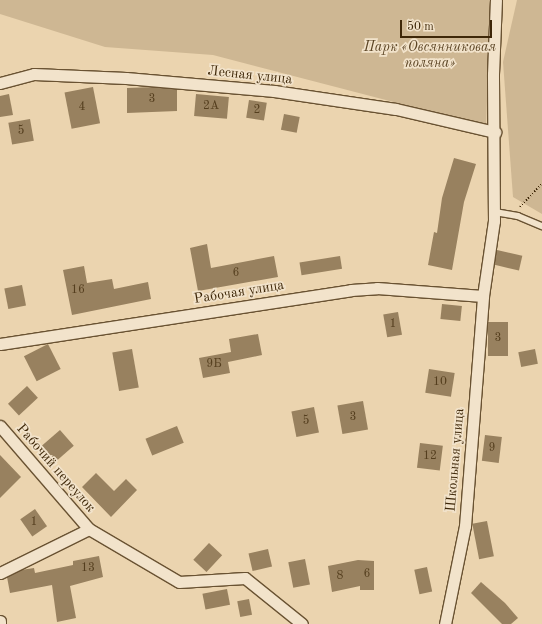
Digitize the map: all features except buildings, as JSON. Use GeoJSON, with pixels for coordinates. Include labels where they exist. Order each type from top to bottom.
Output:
{"type":"FeatureCollection","features":[{"type":"Feature","properties":{"kind":"street","name":"Школьная улица"},"geometry":{"type":"LineString","coordinates":[[445,624],[465,526],[483,296],[495,212],[493,74],[496,0]]}},
{"type":"Feature","properties":{"kind":"street","name":"Лесная улица"},"geometry":{"type":"LineString","coordinates":[[0,83],[41,75],[126,78],[274,91],[396,109],[495,132]]}},
{"type":"Feature","properties":{"kind":"street","name":"Рабочая улица"},"geometry":{"type":"LineString","coordinates":[[0,344],[351,290],[377,288],[483,296]]}},
{"type":"Feature","properties":{"kind":"street","name":"Рабочий переулок"},"geometry":{"type":"LineString","coordinates":[[0,426],[89,529],[179,582],[245,578],[302,624]]}},
{"type":"Feature","properties":{"kind":"street"},"geometry":{"type":"LineString","coordinates":[[0,573],[89,529]]}},
{"type":"Feature","properties":{"kind":"lane"},"geometry":{"type":"LineString","coordinates":[[495,212],[512,215],[542,226]]}},
{"type":"Feature","properties":{"kind":"path"},"geometry":{"type":"LineString","coordinates":[[512,215],[542,183]]}},
{"type":"Feature","properties":{"kind":"green space","name":"Парк «Овсянниковая поляна»"},"geometry":{"type":"Polygon","coordinates":[[[0,0],[491,0],[486,126],[213,55],[105,47],[0,14],[0,0]]]}},
{"type":"Feature","properties":{"kind":"green space","name":"Парк «Овсянниковая поляна»"},"geometry":{"type":"Polygon","coordinates":[[[517,0],[542,0],[542,214],[513,197],[503,62],[517,0]]]}}]}
